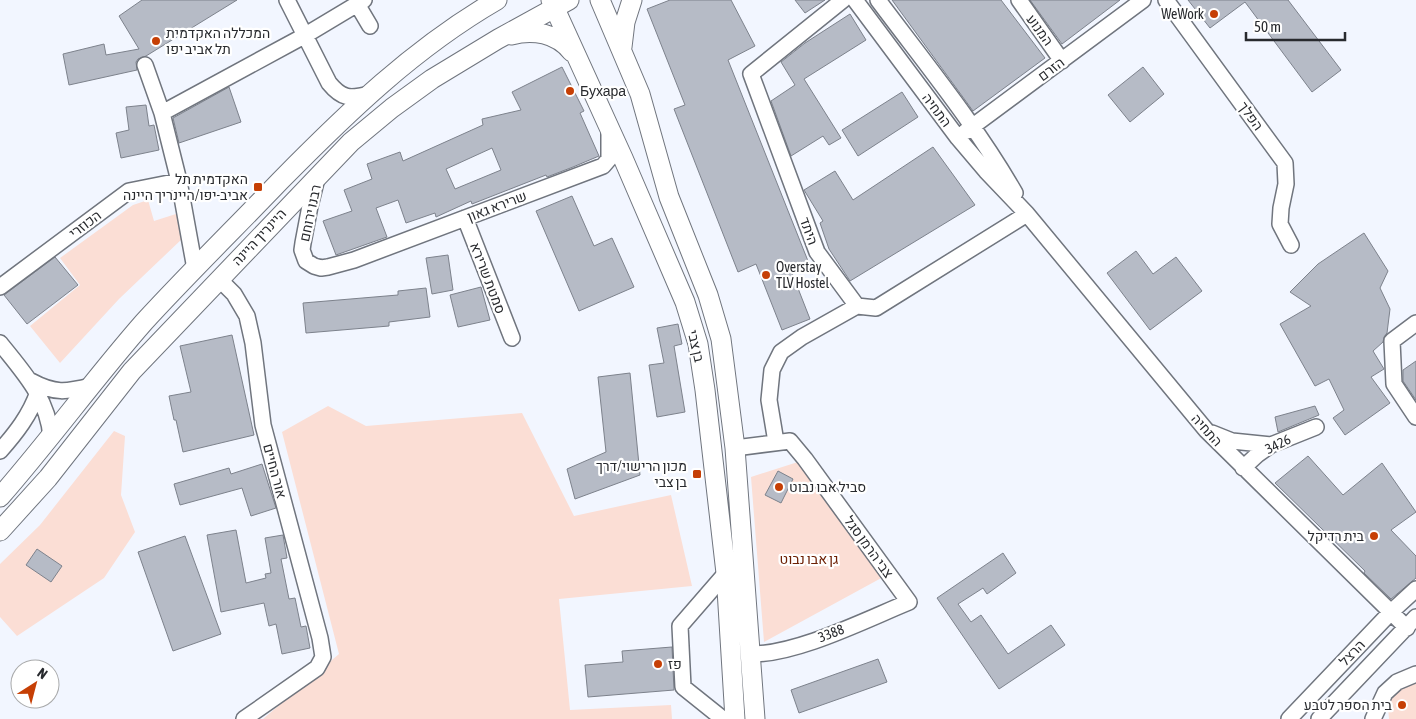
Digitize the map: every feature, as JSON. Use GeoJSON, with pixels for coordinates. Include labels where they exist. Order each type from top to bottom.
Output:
{"type":"FeatureCollection","features":[{"type":"Feature","properties":{"kind":"main road","name":"היינריך היינה"},"geometry":{"type":"LineString","coordinates":[[0,497],[145,321],[310,150],[404,64],[439,37],[497,0]]}},
{"type":"Feature","properties":{"kind":"main road","name":"בן צבי"},"geometry":{"type":"LineString","coordinates":[[600,0],[640,94],[669,197],[708,295],[721,339],[735,448],[755,719]]}},
{"type":"Feature","properties":{"kind":"main road"},"geometry":{"type":"LineString","coordinates":[[621,48],[625,22],[632,0]]}},
{"type":"Feature","properties":{"kind":"main road","name":"היינריך היינה"},"geometry":{"type":"LineString","coordinates":[[0,531],[48,478],[132,371],[318,174],[351,142],[392,108],[432,79],[558,3]]}},
{"type":"Feature","properties":{"kind":"main road","name":"בן צבי"},"geometry":{"type":"LineString","coordinates":[[558,3],[576,56],[610,128],[685,302],[698,344],[726,573],[735,719]]}},
{"type":"Feature","properties":{"kind":"main road"},"geometry":{"type":"LineString","coordinates":[[498,39],[530,32],[540,33],[560,41],[576,56]]}},
{"type":"Feature","properties":{"kind":"street"},"geometry":{"type":"LineString","coordinates":[[287,0],[304,36],[334,89],[340,95],[348,97],[355,98],[369,94]]}},
{"type":"Feature","properties":{"kind":"street","name":"היתד"},"geometry":{"type":"LineString","coordinates":[[843,0],[750,74],[817,252],[857,306]]}},
{"type":"Feature","properties":{"kind":"street","name":"התחיה"},"geometry":{"type":"LineString","coordinates":[[855,0],[958,138],[1027,214],[1206,430],[1391,612],[1411,622]]}},
{"type":"Feature","properties":{"kind":"street","name":"התחיה"},"geometry":{"type":"LineString","coordinates":[[878,0],[1000,166],[1027,214]]}},
{"type":"Feature","properties":{"kind":"street","name":"המנוע"},"geometry":{"type":"LineString","coordinates":[[1019,0],[1062,60]]}},
{"type":"Feature","properties":{"kind":"street","name":"הזרם"},"geometry":{"type":"LineString","coordinates":[[958,138],[1143,0]]}},
{"type":"Feature","properties":{"kind":"street","name":"הפלך"},"geometry":{"type":"LineString","coordinates":[[1166,0],[1285,163],[1286,184],[1280,224],[1291,245]]}},
{"type":"Feature","properties":{"kind":"street"},"geometry":{"type":"LineString","coordinates":[[162,113],[304,36],[360,2],[370,26]]}},
{"type":"Feature","properties":{"kind":"street"},"geometry":{"type":"LineString","coordinates":[[145,65],[162,113],[179,181],[195,269]]}},
{"type":"Feature","properties":{"kind":"street","name":"שרירא גאון"},"geometry":{"type":"LineString","coordinates":[[354,260],[603,166],[608,159],[610,128]]}},
{"type":"Feature","properties":{"kind":"street","name":"רבנו ירוחם"},"geometry":{"type":"LineString","coordinates":[[318,174],[302,250],[306,261],[314,266],[328,267],[354,260]]}},
{"type":"Feature","properties":{"kind":"street","name":"הכוזרי"},"geometry":{"type":"LineString","coordinates":[[0,287],[129,191],[179,181]]}},
{"type":"Feature","properties":{"kind":"street"},"geometry":{"type":"LineString","coordinates":[[776,442],[769,400],[772,370],[781,352],[802,337],[857,306],[876,308],[1027,214]]}},
{"type":"Feature","properties":{"kind":"street","name":"סמטת שרירא"},"geometry":{"type":"LineString","coordinates":[[465,218],[512,338]]}},
{"type":"Feature","properties":{"kind":"street","name":"אור החיים"},"geometry":{"type":"LineString","coordinates":[[219,279],[234,294],[247,316],[253,343],[263,425],[320,638],[323,658],[317,668],[244,719]]}},
{"type":"Feature","properties":{"kind":"street"},"geometry":{"type":"LineString","coordinates":[[1416,323],[1392,341],[1394,384],[1416,417]]}},
{"type":"Feature","properties":{"kind":"street"},"geometry":{"type":"LineString","coordinates":[[0,343],[34,387],[48,416],[51,437]]}},
{"type":"Feature","properties":{"kind":"street"},"geometry":{"type":"LineString","coordinates":[[34,387],[57,392],[91,386]]}},
{"type":"Feature","properties":{"kind":"street"},"geometry":{"type":"LineString","coordinates":[[0,451],[25,420],[34,387]]}},
{"type":"Feature","properties":{"kind":"street","name":"3426"},"geometry":{"type":"LineString","coordinates":[[1243,468],[1271,445],[1316,427]]}},
{"type":"Feature","properties":{"kind":"street"},"geometry":{"type":"LineString","coordinates":[[1206,430],[1232,440],[1271,445]]}},
{"type":"Feature","properties":{"kind":"street","name":"צבי הרמן סגל"},"geometry":{"type":"LineString","coordinates":[[735,448],[790,441],[908,602]]}},
{"type":"Feature","properties":{"kind":"street"},"geometry":{"type":"LineString","coordinates":[[723,719],[683,688],[680,626],[726,573]]}},
{"type":"Feature","properties":{"kind":"street","name":"הרצל"},"geometry":{"type":"LineString","coordinates":[[1289,719],[1391,612],[1416,589]]}},
{"type":"Feature","properties":{"kind":"street","name":"3388"},"geometry":{"type":"LineString","coordinates":[[750,654],[764,654],[795,646],[831,634],[908,602]]}},
{"type":"Feature","properties":{"kind":"street","name":"הרצל"},"geometry":{"type":"LineString","coordinates":[[1319,719],[1411,622]]}},
{"type":"Feature","properties":{"kind":"street"},"geometry":{"type":"LineString","coordinates":[[1373,719],[1385,694],[1397,682],[1416,674]]}},
{"type":"Feature","properties":{"kind":"green space"},"geometry":{"type":"Polygon","coordinates":[[[148,200],[154,221],[179,213],[183,238],[119,299],[60,363],[30,326],[80,285],[60,258],[133,205],[148,200]]]}},
{"type":"Feature","properties":{"kind":"green space"},"geometry":{"type":"Polygon","coordinates":[[[328,406],[366,426],[522,413],[574,516],[671,495],[692,586],[559,599],[570,710],[671,705],[672,719],[263,719],[339,654],[282,432],[328,406]]]}},
{"type":"Feature","properties":{"kind":"green space"},"geometry":{"type":"Polygon","coordinates":[[[114,431],[125,436],[121,495],[135,532],[104,578],[17,636],[0,617],[0,564],[40,525],[114,431]]]}},
{"type":"Feature","properties":{"kind":"green space","name":"גן אבו נבוט"},"geometry":{"type":"Polygon","coordinates":[[[801,461],[885,576],[764,642],[751,477],[801,461]]]}},
{"type":"Feature","properties":{"kind":"green space","name":"בית הספר לטבע"},"geometry":{"type":"Polygon","coordinates":[[[1416,682],[1416,719],[1389,719],[1389,700],[1392,694],[1406,685],[1416,682]]]}},
{"type":"Feature","properties":{"kind":"building","name":"המכללה האקדמית תל אביב יפו"},"geometry":{"type":"Polygon","coordinates":[[[142,0],[237,0],[146,56],[138,59],[136,62],[137,70],[69,85],[63,54],[104,44],[106,55],[139,49],[119,16],[142,0]]]}},
{"type":"Feature","properties":{"kind":"building"},"geometry":{"type":"Polygon","coordinates":[[[670,0],[731,0],[755,46],[728,60],[810,266],[792,273],[810,319],[782,330],[756,264],[738,272],[674,109],[685,105],[647,9],[670,0]]]}},
{"type":"Feature","properties":{"kind":"building"},"geometry":{"type":"Polygon","coordinates":[[[795,0],[825,0],[805,13],[795,0]]]}},
{"type":"Feature","properties":{"kind":"building"},"geometry":{"type":"Polygon","coordinates":[[[892,0],[1001,0],[1045,58],[973,111],[892,0]]]}},
{"type":"Feature","properties":{"kind":"building"},"geometry":{"type":"Polygon","coordinates":[[[1030,0],[1120,0],[1062,44],[1030,0]]]}},
{"type":"Feature","properties":{"kind":"building"},"geometry":{"type":"Polygon","coordinates":[[[1188,0],[1288,0],[1341,70],[1312,92],[1245,2],[1210,28],[1188,0]]]}},
{"type":"Feature","properties":{"kind":"building"},"geometry":{"type":"Polygon","coordinates":[[[850,14],[866,40],[804,79],[841,138],[829,145],[823,136],[791,156],[771,101],[795,85],[781,62],[805,43],[850,14]]]}},
{"type":"Feature","properties":{"kind":"building"},"geometry":{"type":"Polygon","coordinates":[[[562,67],[584,111],[580,113],[599,156],[472,204],[471,201],[436,217],[435,213],[406,223],[398,200],[376,208],[387,237],[336,255],[323,221],[352,211],[344,190],[372,179],[367,164],[400,152],[403,161],[483,125],[482,119],[521,110],[512,92],[562,67]],[[492,148],[446,169],[455,189],[501,170],[492,148]]]}},
{"type":"Feature","properties":{"kind":"building"},"geometry":{"type":"Polygon","coordinates":[[[1143,67],[1164,94],[1130,122],[1108,95],[1143,67]]]}},
{"type":"Feature","properties":{"kind":"building"},"geometry":{"type":"Polygon","coordinates":[[[229,87],[241,122],[179,143],[173,118],[229,87]]]}},
{"type":"Feature","properties":{"kind":"building"},"geometry":{"type":"Polygon","coordinates":[[[902,92],[918,117],[858,156],[842,130],[902,92]]]}},
{"type":"Feature","properties":{"kind":"building"},"geometry":{"type":"Polygon","coordinates":[[[146,105],[149,126],[154,125],[159,150],[121,158],[116,133],[129,130],[126,107],[146,105]]]}},
{"type":"Feature","properties":{"kind":"building"},"geometry":{"type":"Polygon","coordinates":[[[933,147],[975,205],[850,281],[829,249],[820,223],[823,221],[804,190],[835,171],[853,200],[933,147]]]}},
{"type":"Feature","properties":{"kind":"building"},"geometry":{"type":"Polygon","coordinates":[[[572,196],[594,246],[612,238],[634,287],[579,311],[536,211],[572,196]]]}},
{"type":"Feature","properties":{"kind":"building"},"geometry":{"type":"Polygon","coordinates":[[[1364,233],[1388,271],[1380,288],[1390,309],[1387,333],[1383,342],[1373,351],[1384,369],[1371,377],[1390,403],[1345,435],[1333,418],[1344,410],[1329,379],[1315,386],[1280,324],[1311,306],[1290,292],[1318,264],[1364,233]]]}},
{"type":"Feature","properties":{"kind":"building"},"geometry":{"type":"Polygon","coordinates":[[[1136,251],[1153,274],[1176,257],[1202,291],[1150,330],[1107,273],[1136,251]]]}},
{"type":"Feature","properties":{"kind":"building"},"geometry":{"type":"Polygon","coordinates":[[[448,255],[453,290],[432,294],[426,258],[448,255]]]}},
{"type":"Feature","properties":{"kind":"building"},"geometry":{"type":"Polygon","coordinates":[[[55,257],[78,285],[27,324],[4,295],[55,257]]]}},
{"type":"Feature","properties":{"kind":"building"},"geometry":{"type":"Polygon","coordinates":[[[481,287],[490,320],[458,327],[450,295],[481,287]]]}},
{"type":"Feature","properties":{"kind":"building"},"geometry":{"type":"Polygon","coordinates":[[[426,288],[430,317],[389,322],[389,326],[306,333],[303,303],[398,295],[398,291],[426,288]]]}},
{"type":"Feature","properties":{"kind":"building"},"geometry":{"type":"Polygon","coordinates":[[[678,324],[682,344],[674,346],[685,412],[657,417],[649,365],[664,363],[657,328],[678,324]]]}},
{"type":"Feature","properties":{"kind":"building"},"geometry":{"type":"Polygon","coordinates":[[[232,335],[254,435],[183,452],[169,396],[191,392],[180,346],[232,335]]]}},
{"type":"Feature","properties":{"kind":"building"},"geometry":{"type":"Polygon","coordinates":[[[1416,361],[1416,400],[1403,381],[1403,370],[1416,361]]]}},
{"type":"Feature","properties":{"kind":"building"},"geometry":{"type":"Polygon","coordinates":[[[630,373],[640,475],[575,499],[567,469],[606,452],[598,377],[630,373]]]}},
{"type":"Feature","properties":{"kind":"building"},"geometry":{"type":"Polygon","coordinates":[[[1315,406],[1319,415],[1278,432],[1275,417],[1315,406]]]}},
{"type":"Feature","properties":{"kind":"building"},"geometry":{"type":"Polygon","coordinates":[[[1308,456],[1343,495],[1382,463],[1416,512],[1391,530],[1416,556],[1416,578],[1391,599],[1275,483],[1308,456]]]}},
{"type":"Feature","properties":{"kind":"building"},"geometry":{"type":"Polygon","coordinates":[[[262,464],[276,508],[251,516],[242,488],[180,505],[174,484],[229,468],[231,474],[262,464]]]}},
{"type":"Feature","properties":{"kind":"building","name":"סביל אבו נבוט"},"geometry":{"type":"Polygon","coordinates":[[[778,471],[793,479],[781,503],[765,495],[778,471]]]}},
{"type":"Feature","properties":{"kind":"building"},"geometry":{"type":"Polygon","coordinates":[[[236,530],[246,583],[266,578],[265,574],[271,573],[265,538],[283,535],[287,558],[281,559],[289,599],[295,598],[301,627],[306,626],[310,648],[282,654],[276,624],[269,626],[264,603],[221,612],[207,535],[236,530]]]}},
{"type":"Feature","properties":{"kind":"building"},"geometry":{"type":"Polygon","coordinates":[[[185,536],[221,634],[173,651],[138,552],[185,536]]]}},
{"type":"Feature","properties":{"kind":"building"},"geometry":{"type":"Polygon","coordinates":[[[37,549],[62,566],[51,582],[26,565],[37,549]]]}},
{"type":"Feature","properties":{"kind":"building"},"geometry":{"type":"Polygon","coordinates":[[[1003,553],[1016,573],[987,594],[983,588],[958,604],[971,622],[981,615],[1008,654],[1051,625],[1065,645],[999,689],[937,598],[1003,553]]]}},
{"type":"Feature","properties":{"kind":"building"},"geometry":{"type":"Polygon","coordinates":[[[672,647],[674,690],[588,697],[585,665],[623,662],[622,651],[672,647]]]}},
{"type":"Feature","properties":{"kind":"building"},"geometry":{"type":"Polygon","coordinates":[[[878,659],[887,682],[799,713],[791,690],[878,659]]]}},
{"type":"Feature","properties":{"kind":"place","name":"WeWork"},"geometry":{"type":"Point","coordinates":[1214,14]}},
{"type":"Feature","properties":{"kind":"place","name":"המכללה האקדמית תל אביב יפו"},"geometry":{"type":"Point","coordinates":[156,41]}},
{"type":"Feature","properties":{"kind":"place","name":"Бухара"},"geometry":{"type":"Point","coordinates":[570,91]}},
{"type":"Feature","properties":{"kind":"place","name":"האקדמית תל אביב-יפו/היינריך היינה"},"geometry":{"type":"Point","coordinates":[258,187]}},
{"type":"Feature","properties":{"kind":"place","name":"Overstay TLV Hostel"},"geometry":{"type":"Point","coordinates":[766,275]}},
{"type":"Feature","properties":{"kind":"place","name":"מכון הרישוי/דרך בן צבי"},"geometry":{"type":"Point","coordinates":[697,474]}},
{"type":"Feature","properties":{"kind":"place","name":"סביל אבו נבוט"},"geometry":{"type":"Point","coordinates":[779,487]}},
{"type":"Feature","properties":{"kind":"place","name":"בית רדיקל"},"geometry":{"type":"Point","coordinates":[1374,536]}},
{"type":"Feature","properties":{"kind":"place","name":"פז"},"geometry":{"type":"Point","coordinates":[658,664]}},
{"type":"Feature","properties":{"kind":"place","name":"בית הספר לטבע"},"geometry":{"type":"Point","coordinates":[1402,705]}}]}
